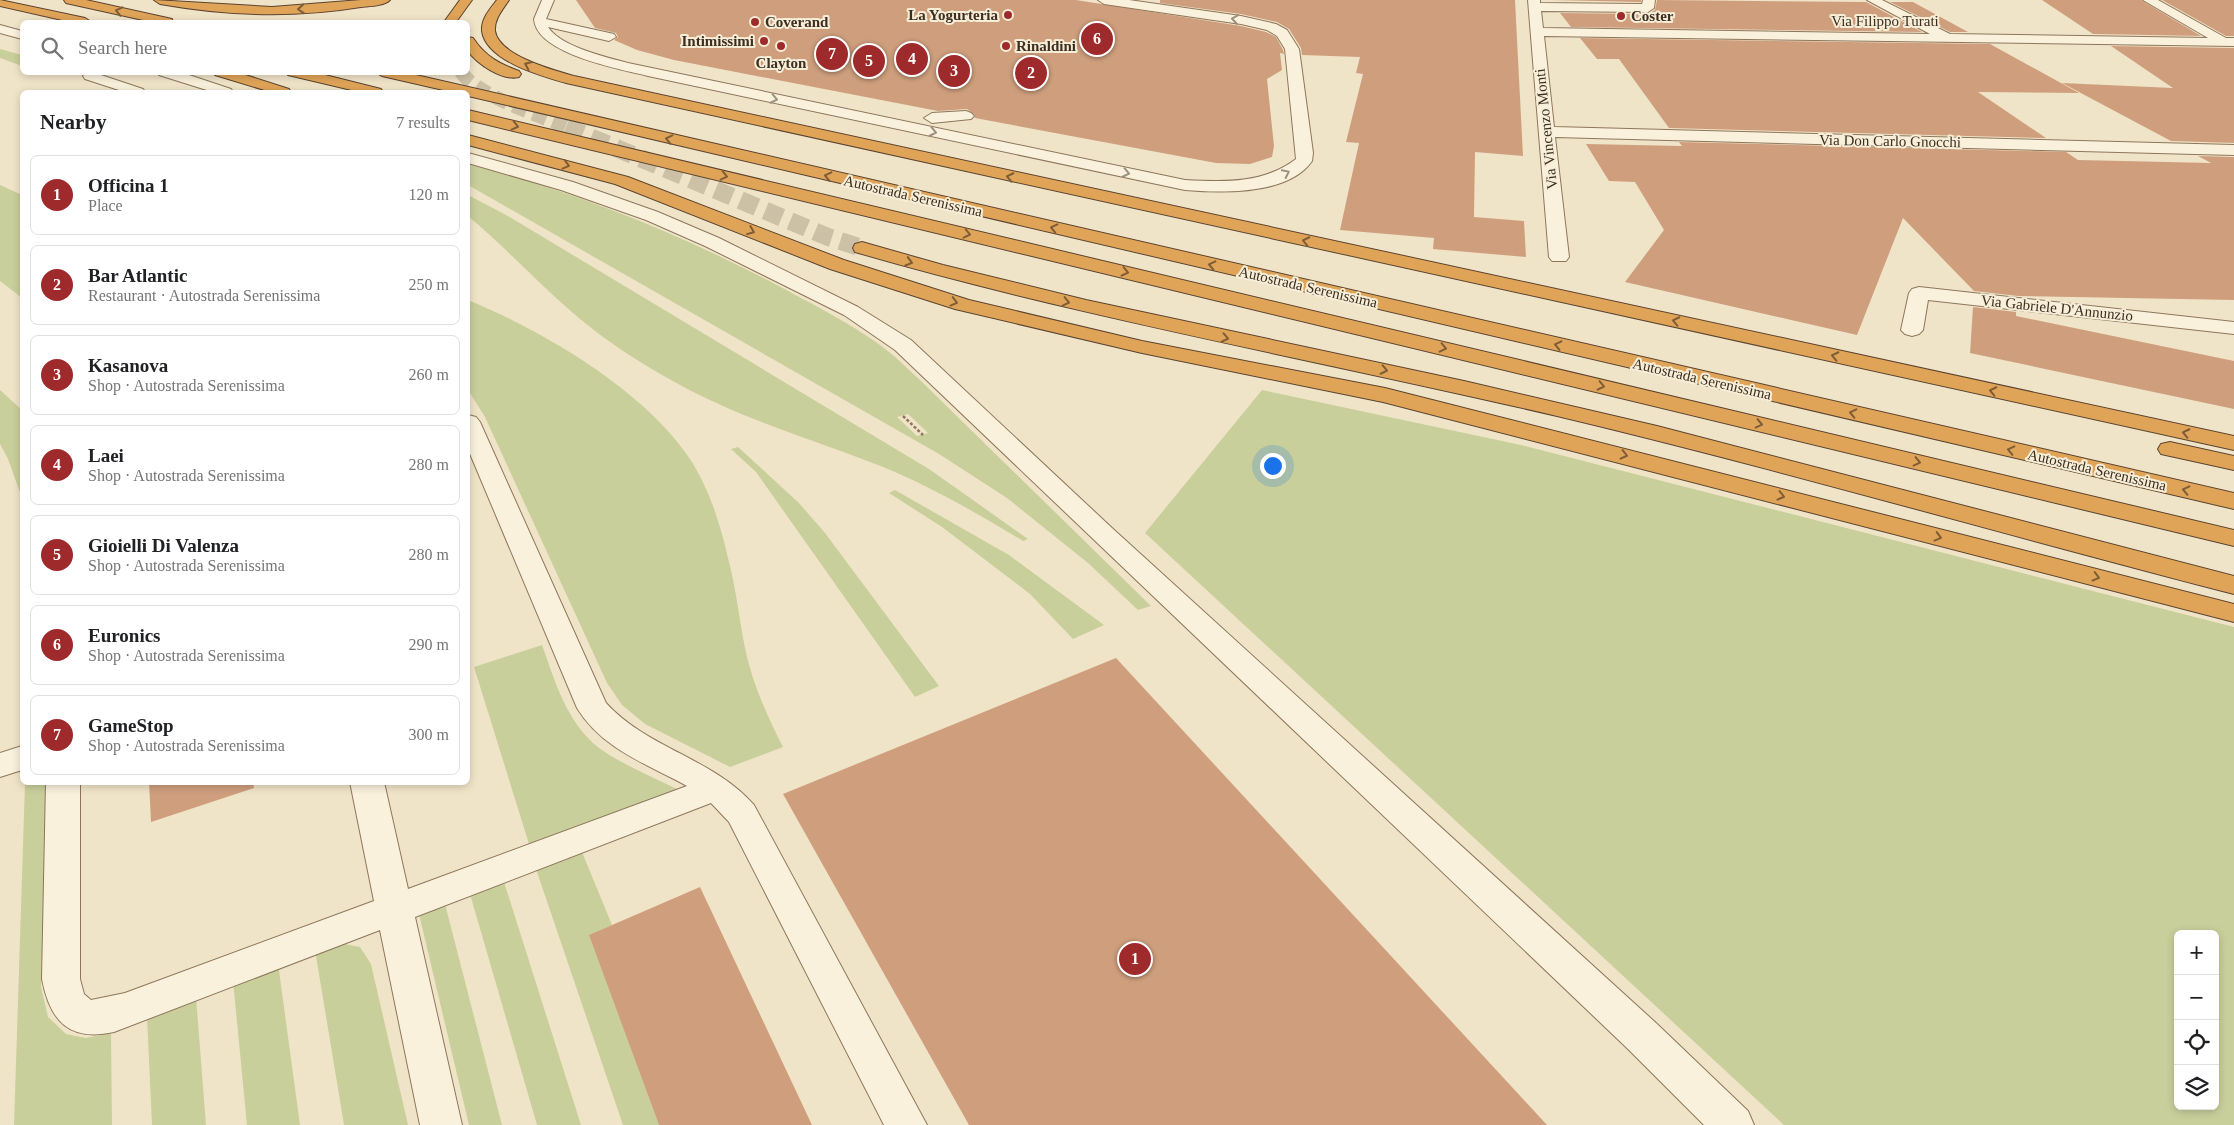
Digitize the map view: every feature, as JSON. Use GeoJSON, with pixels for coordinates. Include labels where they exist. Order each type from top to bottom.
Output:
{"type":"FeatureCollection","features":[{"type":"Feature","properties":{"kind":"highway"},"geometry":{"type":"LineString","coordinates":[[70,0],[158,20]]}},
{"type":"Feature","properties":{"kind":"highway"},"geometry":{"type":"LineString","coordinates":[[155,1],[201,8],[255,11],[315,8],[384,0]]}},
{"type":"Feature","properties":{"kind":"highway"},"geometry":{"type":"LineString","coordinates":[[451,20],[466,0]]}},
{"type":"Feature","properties":{"kind":"highway"},"geometry":{"type":"LineString","coordinates":[[503,0],[492,15],[488,31],[491,40],[499,49],[514,59],[571,80],[2234,443]]}},
{"type":"Feature","properties":{"kind":"highway"},"geometry":{"type":"LineString","coordinates":[[155,1],[233,20]]}},
{"type":"Feature","properties":{"kind":"highway"},"geometry":{"type":"LineString","coordinates":[[0,2],[76,20]]}},
{"type":"Feature","properties":{"kind":"highway"},"geometry":{"type":"LineString","coordinates":[[0,12],[34,20]]}},
{"type":"Feature","properties":{"kind":"highway"},"geometry":{"type":"LineString","coordinates":[[470,45],[474,52],[483,59],[532,81],[798,144]]}},
{"type":"Feature","properties":{"kind":"highway"},"geometry":{"type":"LineString","coordinates":[[230,75],[278,90]]}},
{"type":"Feature","properties":{"kind":"highway"},"geometry":{"type":"LineString","coordinates":[[305,75],[368,90]]}},
{"type":"Feature","properties":{"kind":"highway","name":"Autostrada Serenissima"},"geometry":{"type":"LineString","coordinates":[[395,75],[460,90]]}},
{"type":"Feature","properties":{"kind":"highway"},"geometry":{"type":"LineString","coordinates":[[484,77],[523,86]]}},
{"type":"Feature","properties":{"kind":"highway","name":"Autostrada Serenissima"},"geometry":{"type":"LineString","coordinates":[[470,92],[2234,501]]}},
{"type":"Feature","properties":{"kind":"highway","name":"Autostrada Serenissima"},"geometry":{"type":"LineString","coordinates":[[470,115],[2234,538]]}},
{"type":"Feature","properties":{"kind":"highway"},"geometry":{"type":"LineString","coordinates":[[695,122],[2234,463]]}},
{"type":"Feature","properties":{"kind":"highway"},"geometry":{"type":"LineString","coordinates":[[470,141],[585,170],[644,188],[837,265],[902,287],[1039,324],[1420,404],[2234,613]]}},
{"type":"Feature","properties":{"kind":"highway"},"geometry":{"type":"LineString","coordinates":[[862,248],[959,276],[1079,305],[1534,404],[1916,500],[2234,586]]}},
{"type":"Feature","properties":{"kind":"highway"},"geometry":{"type":"LineString","coordinates":[[1116,340],[1243,360],[1600,432],[2234,586]]}},
{"type":"Feature","properties":{"kind":"street"},"geometry":{"type":"LineString","coordinates":[[548,0],[540,14],[542,27],[568,47],[648,72],[1101,168],[1202,186],[1251,184],[1285,174],[1304,161],[1305,153],[1287,62],[1292,49],[1282,33],[1265,26],[1104,0]]}},
{"type":"Feature","properties":{"kind":"street"},"geometry":{"type":"LineString","coordinates":[[1534,4],[1648,8],[1649,0]]}},
{"type":"Feature","properties":{"kind":"street"},"geometry":{"type":"LineString","coordinates":[[1873,0],[1948,38]]}},
{"type":"Feature","properties":{"kind":"street"},"geometry":{"type":"LineString","coordinates":[[2149,0],[2230,44]]}},
{"type":"Feature","properties":{"kind":"street","name":"Via Vincenzo Monti"},"geometry":{"type":"LineString","coordinates":[[1534,4],[1559,257]]}},
{"type":"Feature","properties":{"kind":"street"},"geometry":{"type":"LineString","coordinates":[[542,27],[555,24],[574,29],[580,35],[590,38],[614,41]]}},
{"type":"Feature","properties":{"kind":"street"},"geometry":{"type":"LineString","coordinates":[[542,27],[591,49],[645,62],[932,118],[1003,136],[1077,151],[1094,159],[1101,168]]}},
{"type":"Feature","properties":{"kind":"street"},"geometry":{"type":"LineString","coordinates":[[0,29],[20,34]]}},
{"type":"Feature","properties":{"kind":"street","name":"Via Filippo Turati"},"geometry":{"type":"LineString","coordinates":[[1536,32],[2230,44]]}},
{"type":"Feature","properties":{"kind":"street"},"geometry":{"type":"LineString","coordinates":[[173,75],[220,90]]}},
{"type":"Feature","properties":{"kind":"street"},"geometry":{"type":"LineString","coordinates":[[90,76],[132,90]]}},
{"type":"Feature","properties":{"kind":"street"},"geometry":{"type":"LineString","coordinates":[[932,118],[966,116]]}},
{"type":"Feature","properties":{"kind":"street","name":"Via Don Carlo Gnocchi"},"geometry":{"type":"LineString","coordinates":[[1546,132],[2234,150]]}},
{"type":"Feature","properties":{"kind":"street"},"geometry":{"type":"LineString","coordinates":[[470,159],[567,186],[652,216],[712,242],[851,311],[903,345],[1102,534],[1642,1036],[1733,1125]]}},
{"type":"Feature","properties":{"kind":"street","name":"Via Gabriele D'Annunzio"},"geometry":{"type":"LineString","coordinates":[[1912,330],[1919,293],[2234,328]]}},
{"type":"Feature","properties":{"kind":"street"},"geometry":{"type":"LineString","coordinates":[[470,427],[593,708],[619,735],[716,788],[732,800],[742,814],[906,1125]]}},
{"type":"Feature","properties":{"kind":"street"},"geometry":{"type":"LineString","coordinates":[[0,765],[20,759]]}},
{"type":"Feature","properties":{"kind":"street"},"geometry":{"type":"LineString","coordinates":[[62,785],[61,979],[63,995],[70,1008],[77,1015],[86,1018],[108,1017],[716,788]]}},
{"type":"Feature","properties":{"kind":"street"},"geometry":{"type":"LineString","coordinates":[[368,785],[441,1125]]}},
{"type":"Feature","properties":{"kind":"path"},"geometry":{"type":"LineString","coordinates":[[903,416],[923,435]]}},
{"type":"Feature","properties":{"kind":"green space"},"geometry":{"type":"Polygon","coordinates":[[[0,49],[20,54],[20,65],[0,58],[0,49]]]}},
{"type":"Feature","properties":{"kind":"green space"},"geometry":{"type":"Polygon","coordinates":[[[470,165],[547,187],[663,231],[738,265],[855,328],[885,349],[920,380],[1151,606],[1138,610],[1088,563],[1007,498],[939,454],[470,186],[470,165]],[[908,414],[897,417],[917,436],[928,433],[908,414]]]}},
{"type":"Feature","properties":{"kind":"green space"},"geometry":{"type":"Polygon","coordinates":[[[0,185],[20,194],[20,296],[0,281],[0,185]]]}},
{"type":"Feature","properties":{"kind":"green space"},"geometry":{"type":"Polygon","coordinates":[[[470,196],[508,216],[929,469],[1028,539],[1023,541],[919,483],[883,467],[729,409],[666,377],[611,343],[573,313],[470,218],[470,196]]]}},
{"type":"Feature","properties":{"kind":"green space"},"geometry":{"type":"Polygon","coordinates":[[[470,301],[528,328],[590,365],[646,409],[670,434],[690,459],[709,495],[718,520],[731,569],[748,661],[761,699],[783,747],[730,767],[645,724],[622,705],[607,683],[485,417],[470,393],[470,301]]]}},
{"type":"Feature","properties":{"kind":"green space"},"geometry":{"type":"Polygon","coordinates":[[[0,390],[20,408],[20,492],[8,459],[0,444],[0,390]]]}},
{"type":"Feature","properties":{"kind":"green space"},"geometry":{"type":"Polygon","coordinates":[[[1262,390],[1521,445],[2234,627],[2234,1125],[1784,1125],[1145,533],[1262,390]]]}},
{"type":"Feature","properties":{"kind":"green space"},"geometry":{"type":"Polygon","coordinates":[[[738,447],[799,503],[825,533],[939,686],[915,697],[756,472],[731,449],[738,447]]]}},
{"type":"Feature","properties":{"kind":"green space"},"geometry":{"type":"Polygon","coordinates":[[[895,490],[1009,555],[1104,625],[1073,639],[1030,594],[942,527],[889,493],[895,490]]]}},
{"type":"Feature","properties":{"kind":"green space"},"geometry":{"type":"Polygon","coordinates":[[[542,645],[556,683],[573,719],[590,740],[597,747],[618,760],[677,789],[529,844],[474,667],[542,645]]]}},
{"type":"Feature","properties":{"kind":"green space"},"geometry":{"type":"Polygon","coordinates":[[[25,785],[47,785],[41,987],[48,1017],[66,1034],[86,1038],[111,1033],[112,1125],[14,1125],[25,785]]]}},
{"type":"Feature","properties":{"kind":"green space"},"geometry":{"type":"Polygon","coordinates":[[[582,852],[612,925],[590,935],[659,1125],[623,1125],[536,869],[582,852]]]}},
{"type":"Feature","properties":{"kind":"green space"},"geometry":{"type":"Polygon","coordinates":[[[504,882],[581,1125],[537,1125],[470,894],[504,882]]]}},
{"type":"Feature","properties":{"kind":"green space"},"geometry":{"type":"Polygon","coordinates":[[[445,904],[502,1125],[469,1125],[419,914],[445,904]]]}},
{"type":"Feature","properties":{"kind":"green space"},"geometry":{"type":"Polygon","coordinates":[[[340,943],[360,947],[371,964],[408,1125],[344,1125],[315,950],[340,943]]]}},
{"type":"Feature","properties":{"kind":"green space"},"geometry":{"type":"Polygon","coordinates":[[[278,963],[300,1125],[247,1125],[233,981],[278,963]]]}},
{"type":"Feature","properties":{"kind":"green space"},"geometry":{"type":"Polygon","coordinates":[[[196,997],[206,1125],[152,1125],[147,1017],[196,997]]]}},
{"type":"Feature","properties":{"kind":"building"},"geometry":{"type":"Polygon","coordinates":[[[576,0],[1076,0],[1241,26],[1266,32],[1276,37],[1284,54],[1280,53],[1282,70],[1267,79],[1274,146],[1272,157],[1250,164],[1216,163],[975,118],[975,115],[967,109],[938,111],[674,60],[637,50],[614,40],[618,37],[616,33],[595,28],[576,0]]]}},
{"type":"Feature","properties":{"kind":"building"},"geometry":{"type":"Polygon","coordinates":[[[1160,0],[1515,0],[1523,156],[1475,152],[1474,217],[1524,221],[1526,257],[1433,249],[1434,238],[1340,230],[1359,143],[1346,142],[1363,74],[1356,73],[1360,57],[1302,55],[1301,48],[1289,29],[1277,22],[1241,14],[1160,3],[1160,0]]]}},
{"type":"Feature","properties":{"kind":"building"},"geometry":{"type":"Polygon","coordinates":[[[1550,0],[1641,0],[1641,2],[1550,0]]]}},
{"type":"Feature","properties":{"kind":"building"},"geometry":{"type":"Polygon","coordinates":[[[1657,0],[1866,2],[1922,32],[1571,27],[1560,13],[1648,14],[1655,10],[1657,0]]]}},
{"type":"Feature","properties":{"kind":"building"},"geometry":{"type":"Polygon","coordinates":[[[2042,0],[2141,0],[2201,36],[2093,34],[2042,0]]]}},
{"type":"Feature","properties":{"kind":"building"},"geometry":{"type":"Polygon","coordinates":[[[2162,0],[2234,0],[2234,36],[2226,36],[2162,0]]]}},
{"type":"Feature","properties":{"kind":"building"},"geometry":{"type":"Polygon","coordinates":[[[1890,2],[1913,2],[1968,32],[1950,32],[1890,2]]]}},
{"type":"Feature","properties":{"kind":"building"},"geometry":{"type":"Polygon","coordinates":[[[1580,38],[1990,44],[2079,93],[1978,92],[2046,138],[1669,128],[1619,59],[1597,59],[1580,38]]]}},
{"type":"Feature","properties":{"kind":"building"},"geometry":{"type":"Polygon","coordinates":[[[2111,46],[2234,48],[2234,143],[2171,141],[2062,83],[2173,88],[2111,46]]]}},
{"type":"Feature","properties":{"kind":"building"},"geometry":{"type":"Polygon","coordinates":[[[1679,142],[2066,152],[2078,160],[2211,163],[2198,156],[2234,157],[2234,300],[2018,296],[1974,291],[1903,218],[1857,335],[1625,282],[1664,230],[1635,182],[1609,181],[1586,144],[1682,146],[1679,142]]]}},
{"type":"Feature","properties":{"kind":"building"},"geometry":{"type":"Polygon","coordinates":[[[1973,307],[2016,312],[2016,316],[2234,361],[2234,409],[1970,353],[1973,307]]]}},
{"type":"Feature","properties":{"kind":"building"},"geometry":{"type":"Polygon","coordinates":[[[1116,658],[1547,1125],[969,1125],[783,794],[1116,658]]]}},
{"type":"Feature","properties":{"kind":"building"},"geometry":{"type":"Polygon","coordinates":[[[149,785],[254,785],[254,788],[151,822],[149,785]]]}},
{"type":"Feature","properties":{"kind":"building"},"geometry":{"type":"Polygon","coordinates":[[[700,887],[812,1125],[659,1125],[589,935],[700,887]]]}},
{"type":"Feature","properties":{"kind":"tunnel"},"geometry":{"type":"LineString","coordinates":[[464,75],[469,81],[495,97],[569,128]]}},
{"type":"Feature","properties":{"kind":"tunnel"},"geometry":{"type":"LineString","coordinates":[[566,127],[828,237],[862,248]]}},
{"type":"Feature","properties":{"kind":"place","name":"La Yogurteria"},"geometry":{"type":"Point","coordinates":[1008,15]}},
{"type":"Feature","properties":{"kind":"place","name":"Coster"},"geometry":{"type":"Point","coordinates":[1621,16]}},
{"type":"Feature","properties":{"kind":"place","name":"Coverand"},"geometry":{"type":"Point","coordinates":[755,22]}},
{"type":"Feature","properties":{"kind":"place","name":"Euronics"},"geometry":{"type":"Point","coordinates":[1097,39]}},
{"type":"Feature","properties":{"kind":"place","name":"Intimissimi"},"geometry":{"type":"Point","coordinates":[764,41]}},
{"type":"Feature","properties":{"kind":"place","name":"Clayton"},"geometry":{"type":"Point","coordinates":[781,46]}},
{"type":"Feature","properties":{"kind":"place","name":"Rinaldini"},"geometry":{"type":"Point","coordinates":[1006,46]}},
{"type":"Feature","properties":{"kind":"place","name":"GameStop"},"geometry":{"type":"Point","coordinates":[832,54]}},
{"type":"Feature","properties":{"kind":"place","name":"Laei"},"geometry":{"type":"Point","coordinates":[912,59]}},
{"type":"Feature","properties":{"kind":"place","name":"Gioielli Di Valenza"},"geometry":{"type":"Point","coordinates":[869,61]}},
{"type":"Feature","properties":{"kind":"place","name":"Kasanova"},"geometry":{"type":"Point","coordinates":[954,71]}},
{"type":"Feature","properties":{"kind":"place","name":"Bar Atlantic"},"geometry":{"type":"Point","coordinates":[1031,73]}},
{"type":"Feature","properties":{"kind":"place","name":"Officina 1"},"geometry":{"type":"Point","coordinates":[1135,959]}}]}
